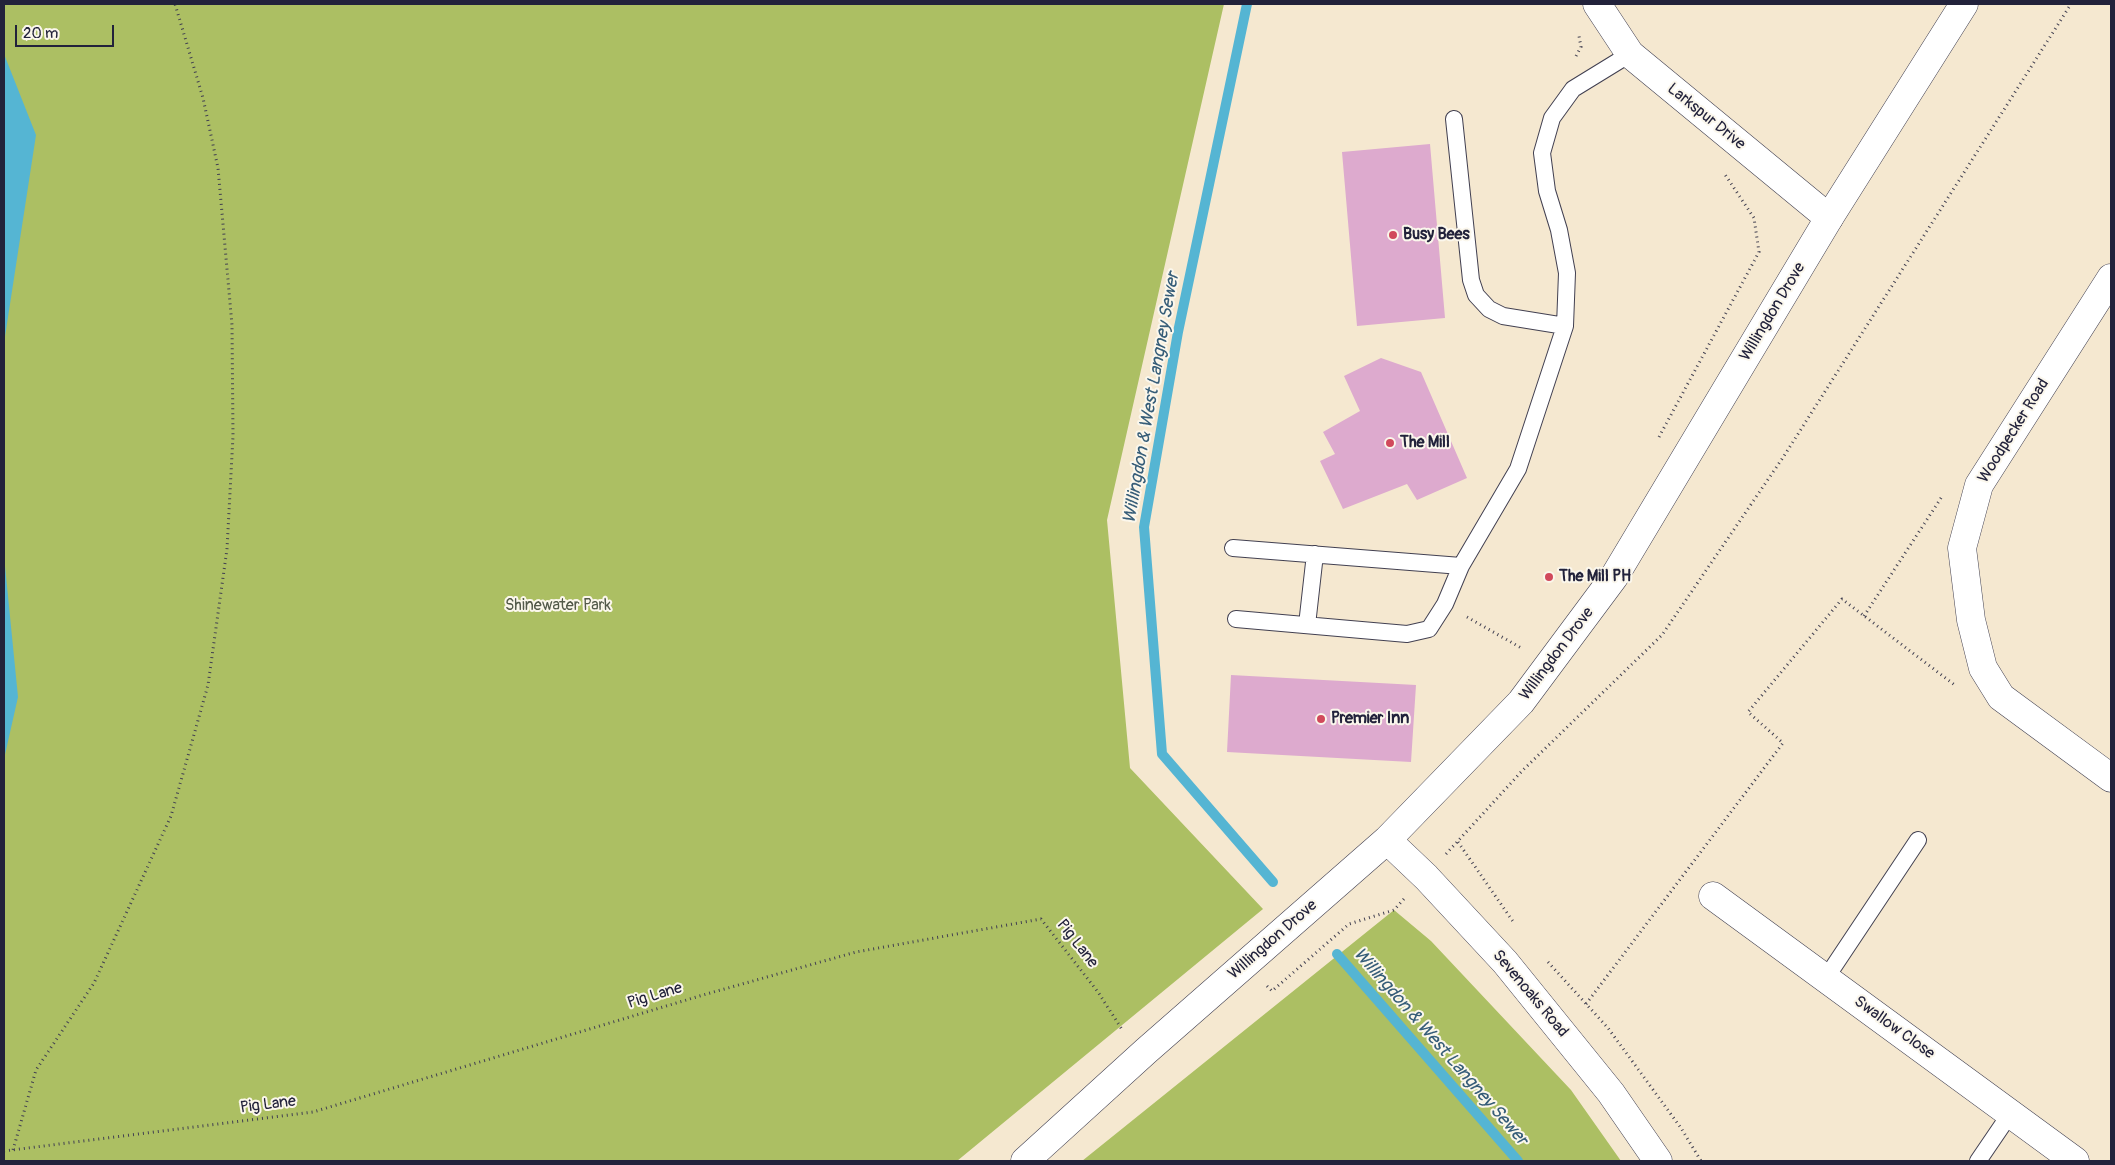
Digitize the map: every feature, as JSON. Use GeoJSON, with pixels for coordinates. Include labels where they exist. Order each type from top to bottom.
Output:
{"type":"FeatureCollection","features":[{"type":"Feature","properties":{"kind":"street","name":"Larkspur Drive"},"geometry":{"type":"LineString","coordinates":[[1597,4],[1630,54],[1829,218]]}},
{"type":"Feature","properties":{"kind":"street","name":"Willingdon Drove"},"geometry":{"type":"LineString","coordinates":[[1025,1161],[1146,1051],[1387,840],[1521,702],[1614,578],[1829,218],[1964,4]]}},
{"type":"Feature","properties":{"kind":"street","name":"Woodpecker Road"},"geometry":{"type":"LineString","coordinates":[[2111,278],[1979,485],[1962,548],[1971,620],[1983,668],[2002,697],[2111,778]]}},
{"type":"Feature","properties":{"kind":"street","name":"Sevenoaks Road"},"geometry":{"type":"LineString","coordinates":[[1387,840],[1426,877],[1505,962],[1611,1093],[1658,1161]]}},
{"type":"Feature","properties":{"kind":"street","name":"Swallow Close"},"geometry":{"type":"LineString","coordinates":[[1714,896],[2075,1161]]}},
{"type":"Feature","properties":{"kind":"lane"},"geometry":{"type":"LineString","coordinates":[[1236,619],[1407,634],[1429,629],[1445,604],[1461,566],[1518,469],[1564,326],[1567,272],[1559,230],[1547,191],[1542,153],[1552,118],[1573,90],[1630,54]]}},
{"type":"Feature","properties":{"kind":"lane"},"geometry":{"type":"LineString","coordinates":[[1454,120],[1471,280],[1476,295],[1489,309],[1503,316],[1564,326]]}},
{"type":"Feature","properties":{"kind":"lane"},"geometry":{"type":"LineString","coordinates":[[1233,548],[1461,566]]}},
{"type":"Feature","properties":{"kind":"lane"},"geometry":{"type":"LineString","coordinates":[[1307,624],[1315,554]]}},
{"type":"Feature","properties":{"kind":"lane"},"geometry":{"type":"LineString","coordinates":[[1826,978],[1918,840]]}},
{"type":"Feature","properties":{"kind":"lane"},"geometry":{"type":"LineString","coordinates":[[1978,1161],[2010,1114]]}},
{"type":"Feature","properties":{"kind":"path"},"geometry":{"type":"LineString","coordinates":[[13,1150],[36,1070],[94,982],[171,816],[208,685],[227,549],[233,436],[232,325],[218,168],[203,98],[175,4]]}},
{"type":"Feature","properties":{"kind":"path"},"geometry":{"type":"LineString","coordinates":[[1272,991],[1349,924],[1394,910],[1522,771],[1662,636],[1784,456],[2071,4]]}},
{"type":"Feature","properties":{"kind":"path"},"geometry":{"type":"LineString","coordinates":[[1578,29],[1581,47],[1571,66],[1585,81]]}},
{"type":"Feature","properties":{"kind":"path"},"geometry":{"type":"LineString","coordinates":[[1657,441],[1759,252],[1754,218],[1725,174],[1718,168]]}},
{"type":"Feature","properties":{"kind":"path"},"geometry":{"type":"LineString","coordinates":[[1864,616],[1943,495],[1979,485]]}},
{"type":"Feature","properties":{"kind":"path"},"geometry":{"type":"LineString","coordinates":[[1586,1004],[1783,743],[1748,712],[1842,599],[1959,688]]}},
{"type":"Feature","properties":{"kind":"path"},"geometry":{"type":"LineString","coordinates":[[1445,604],[1526,650],[1519,658]]}},
{"type":"Feature","properties":{"kind":"path"},"geometry":{"type":"LineString","coordinates":[[1458,842],[1517,928]]}},
{"type":"Feature","properties":{"kind":"path","name":"Pig Lane"},"geometry":{"type":"LineString","coordinates":[[4,1151],[313,1112],[703,995],[856,952],[1041,918],[1098,992],[1123,1032],[1130,1026]]}},
{"type":"Feature","properties":{"kind":"path"},"geometry":{"type":"LineString","coordinates":[[1542,956],[1608,1028],[1681,1128],[1701,1161]]}},
{"type":"Feature","properties":{"kind":"green space","name":"Shinewater Park"},"geometry":{"type":"Polygon","coordinates":[[[4,4],[1224,4],[1107,520],[1130,768],[1263,909],[957,1161],[4,1161],[4,4]]]}},
{"type":"Feature","properties":{"kind":"green space"},"geometry":{"type":"Polygon","coordinates":[[[1394,910],[1431,941],[1571,1090],[1621,1161],[1082,1161],[1394,910]]]}},
{"type":"Feature","properties":{"kind":"water"},"geometry":{"type":"Polygon","coordinates":[[[4,54],[36,135],[4,343],[4,54]]]}},
{"type":"Feature","properties":{"kind":"water"},"geometry":{"type":"Polygon","coordinates":[[[4,556],[18,697],[4,759],[4,556]]]}},
{"type":"Feature","properties":{"kind":"building","name":"Busy Bees"},"geometry":{"type":"Polygon","coordinates":[[[1430,144],[1445,318],[1357,326],[1342,152],[1430,144]]]}},
{"type":"Feature","properties":{"kind":"building","name":"The Mill"},"geometry":{"type":"Polygon","coordinates":[[[1381,358],[1421,372],[1467,478],[1417,500],[1407,484],[1343,509],[1320,461],[1335,454],[1323,432],[1360,411],[1344,376],[1381,358]]]}},
{"type":"Feature","properties":{"kind":"building","name":"Premier Inn"},"geometry":{"type":"Polygon","coordinates":[[[1231,675],[1416,685],[1411,762],[1227,752],[1231,675]]]}},
{"type":"Feature","properties":{"kind":"waterway","name":"Willingdon & West Langney Sewer"},"geometry":{"type":"LineString","coordinates":[[1247,4],[1178,332],[1144,527],[1162,754],[1273,882]]}},
{"type":"Feature","properties":{"kind":"waterway","name":"Willingdon & West Langney Sewer"},"geometry":{"type":"LineString","coordinates":[[1337,954],[1518,1161]]}},
{"type":"Feature","properties":{"kind":"place","name":"Busy Bees"},"geometry":{"type":"Point","coordinates":[1393,235]}},
{"type":"Feature","properties":{"kind":"place","name":"The Mill"},"geometry":{"type":"Point","coordinates":[1390,443]}},
{"type":"Feature","properties":{"kind":"place","name":"The Mill PH"},"geometry":{"type":"Point","coordinates":[1549,577]}},
{"type":"Feature","properties":{"kind":"place","name":"Premier Inn"},"geometry":{"type":"Point","coordinates":[1321,719]}}]}
